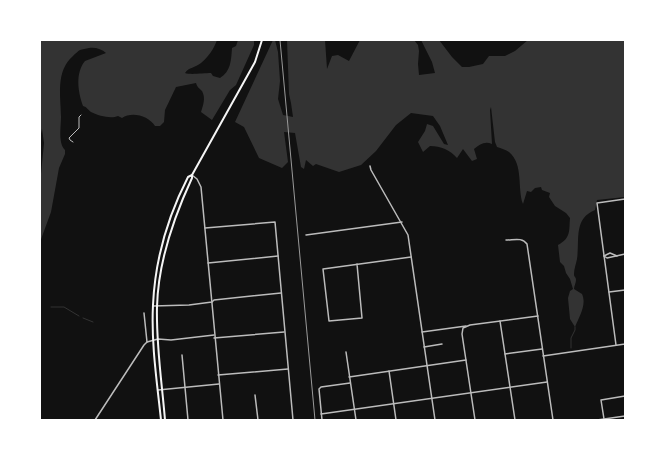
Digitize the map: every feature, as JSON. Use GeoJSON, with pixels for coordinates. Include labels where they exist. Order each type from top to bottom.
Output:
{"type":"FeatureCollection","features":[{"type":"Feature","properties":{"kind":"main road"},"geometry":{"type":"LineString","coordinates":[[165,420],[158,339],[157,306],[161,266],[178,209],[192,175],[255,62],[262,40]]}},
{"type":"Feature","properties":{"kind":"main road"},"geometry":{"type":"LineString","coordinates":[[161,420],[153,340],[153,306],[157,266],[174,208],[188,177],[192,175]]}},
{"type":"Feature","properties":{"kind":"street"},"geometry":{"type":"LineString","coordinates":[[73,142],[69,138],[79,128],[79,117],[81,115]]}},
{"type":"Feature","properties":{"kind":"street"},"geometry":{"type":"LineString","coordinates":[[370,166],[408,235],[435,420]]}},
{"type":"Feature","properties":{"kind":"street"},"geometry":{"type":"LineString","coordinates":[[192,175],[197,179],[201,187],[222,420]]}},
{"type":"Feature","properties":{"kind":"street"},"geometry":{"type":"LineString","coordinates":[[616,345],[597,203],[625,199]]}},
{"type":"Feature","properties":{"kind":"street"},"geometry":{"type":"LineString","coordinates":[[205,228],[275,222],[293,420]]}},
{"type":"Feature","properties":{"kind":"street"},"geometry":{"type":"LineString","coordinates":[[306,235],[402,222]]}},
{"type":"Feature","properties":{"kind":"street"},"geometry":{"type":"LineString","coordinates":[[506,240],[520,239],[527,244],[552,420]]}},
{"type":"Feature","properties":{"kind":"street"},"geometry":{"type":"LineString","coordinates":[[604,256],[610,253],[617,256],[625,254]]}},
{"type":"Feature","properties":{"kind":"street"},"geometry":{"type":"LineString","coordinates":[[208,263],[278,256]]}},
{"type":"Feature","properties":{"kind":"street"},"geometry":{"type":"LineString","coordinates":[[357,264],[362,318],[329,321],[323,269],[357,264],[412,257]]}},
{"type":"Feature","properties":{"kind":"street"},"geometry":{"type":"LineString","coordinates":[[609,292],[625,290]]}},
{"type":"Feature","properties":{"kind":"street"},"geometry":{"type":"LineString","coordinates":[[153,306],[189,305],[212,302],[214,300],[281,294]]}},
{"type":"Feature","properties":{"kind":"street"},"geometry":{"type":"LineString","coordinates":[[144,313],[147,342]]}},
{"type":"Feature","properties":{"kind":"street"},"geometry":{"type":"LineString","coordinates":[[422,332],[500,320],[538,316]]}},
{"type":"Feature","properties":{"kind":"street"},"geometry":{"type":"LineString","coordinates":[[500,320],[515,420]]}},
{"type":"Feature","properties":{"kind":"street"},"geometry":{"type":"LineString","coordinates":[[466,326],[463,328],[462,334],[475,420]]}},
{"type":"Feature","properties":{"kind":"street"},"geometry":{"type":"LineString","coordinates":[[214,338],[285,332]]}},
{"type":"Feature","properties":{"kind":"street"},"geometry":{"type":"LineString","coordinates":[[95,420],[147,342],[158,339],[171,340],[214,335]]}},
{"type":"Feature","properties":{"kind":"street"},"geometry":{"type":"LineString","coordinates":[[424,347],[442,344]]}},
{"type":"Feature","properties":{"kind":"street"},"geometry":{"type":"LineString","coordinates":[[543,356],[625,344]]}},
{"type":"Feature","properties":{"kind":"street"},"geometry":{"type":"LineString","coordinates":[[505,354],[542,349]]}},
{"type":"Feature","properties":{"kind":"street"},"geometry":{"type":"LineString","coordinates":[[346,352],[356,420]]}},
{"type":"Feature","properties":{"kind":"street"},"geometry":{"type":"LineString","coordinates":[[182,355],[188,420]]}},
{"type":"Feature","properties":{"kind":"street"},"geometry":{"type":"LineString","coordinates":[[350,377],[466,360]]}},
{"type":"Feature","properties":{"kind":"street"},"geometry":{"type":"LineString","coordinates":[[218,375],[288,369]]}},
{"type":"Feature","properties":{"kind":"street"},"geometry":{"type":"LineString","coordinates":[[389,371],[396,420]]}},
{"type":"Feature","properties":{"kind":"street"},"geometry":{"type":"LineString","coordinates":[[321,414],[547,382]]}},
{"type":"Feature","properties":{"kind":"street"},"geometry":{"type":"LineString","coordinates":[[322,420],[320,388],[322,386],[350,383]]}},
{"type":"Feature","properties":{"kind":"street"},"geometry":{"type":"LineString","coordinates":[[158,390],[219,384]]}},
{"type":"Feature","properties":{"kind":"street"},"geometry":{"type":"LineString","coordinates":[[255,395],[258,420]]}},
{"type":"Feature","properties":{"kind":"street"},"geometry":{"type":"LineString","coordinates":[[604,419],[601,400],[625,396]]}},
{"type":"Feature","properties":{"kind":"street"},"geometry":{"type":"LineString","coordinates":[[597,420],[625,416]]}},
{"type":"Feature","properties":{"kind":"shaded area"},"geometry":{"type":"Polygon","coordinates":[[[40,40],[217,40],[206,58],[199,65],[185,73],[211,73],[213,76],[220,78],[228,69],[231,61],[232,48],[236,46],[238,40],[254,40],[254,45],[236,85],[230,90],[212,120],[201,112],[204,96],[196,83],[176,87],[165,110],[164,122],[160,126],[155,126],[145,117],[135,115],[122,118],[118,116],[105,117],[91,112],[83,106],[78,83],[82,66],[85,61],[106,53],[100,49],[91,48],[81,50],[76,53],[67,62],[61,77],[60,135],[65,154],[59,168],[51,212],[40,242],[40,184],[44,143],[42,129],[40,138],[40,40]]]}},
{"type":"Feature","properties":{"kind":"shaded area"},"geometry":{"type":"Polygon","coordinates":[[[273,40],[275,40],[278,52],[280,81],[278,99],[283,115],[293,117],[289,94],[287,40],[325,40],[327,69],[332,56],[338,55],[349,61],[360,40],[414,40],[418,45],[419,51],[419,75],[435,73],[432,62],[421,40],[439,40],[462,67],[469,67],[483,64],[489,56],[505,56],[515,51],[528,40],[625,40],[625,197],[597,200],[595,210],[588,214],[580,224],[577,259],[574,272],[576,280],[574,289],[582,294],[584,302],[575,327],[570,319],[568,298],[570,291],[573,289],[564,266],[560,262],[558,245],[567,237],[570,218],[566,213],[555,206],[549,197],[550,193],[542,190],[541,187],[535,188],[531,192],[527,191],[523,204],[517,163],[509,152],[497,147],[495,142],[491,107],[492,144],[483,144],[474,149],[477,159],[472,161],[463,149],[457,158],[448,151],[438,147],[430,146],[423,152],[418,142],[425,131],[427,124],[433,126],[444,144],[448,145],[440,126],[433,116],[411,113],[396,125],[376,151],[361,165],[339,172],[316,164],[313,166],[306,160],[304,169],[301,167],[295,133],[284,132],[288,162],[282,168],[259,158],[244,127],[235,122],[273,40]]]}},
{"type":"Feature","properties":{"kind":"waterway"},"geometry":{"type":"LineString","coordinates":[[51,307],[64,307],[79,316]]}},
{"type":"Feature","properties":{"kind":"waterway"},"geometry":{"type":"LineString","coordinates":[[83,318],[93,322]]}},
{"type":"Feature","properties":{"kind":"waterway"},"geometry":{"type":"LineString","coordinates":[[571,348],[571,338],[575,327]]}},
{"type":"Feature","properties":{"kind":"railway"},"geometry":{"type":"LineString","coordinates":[[280,40],[315,420]]}}]}
